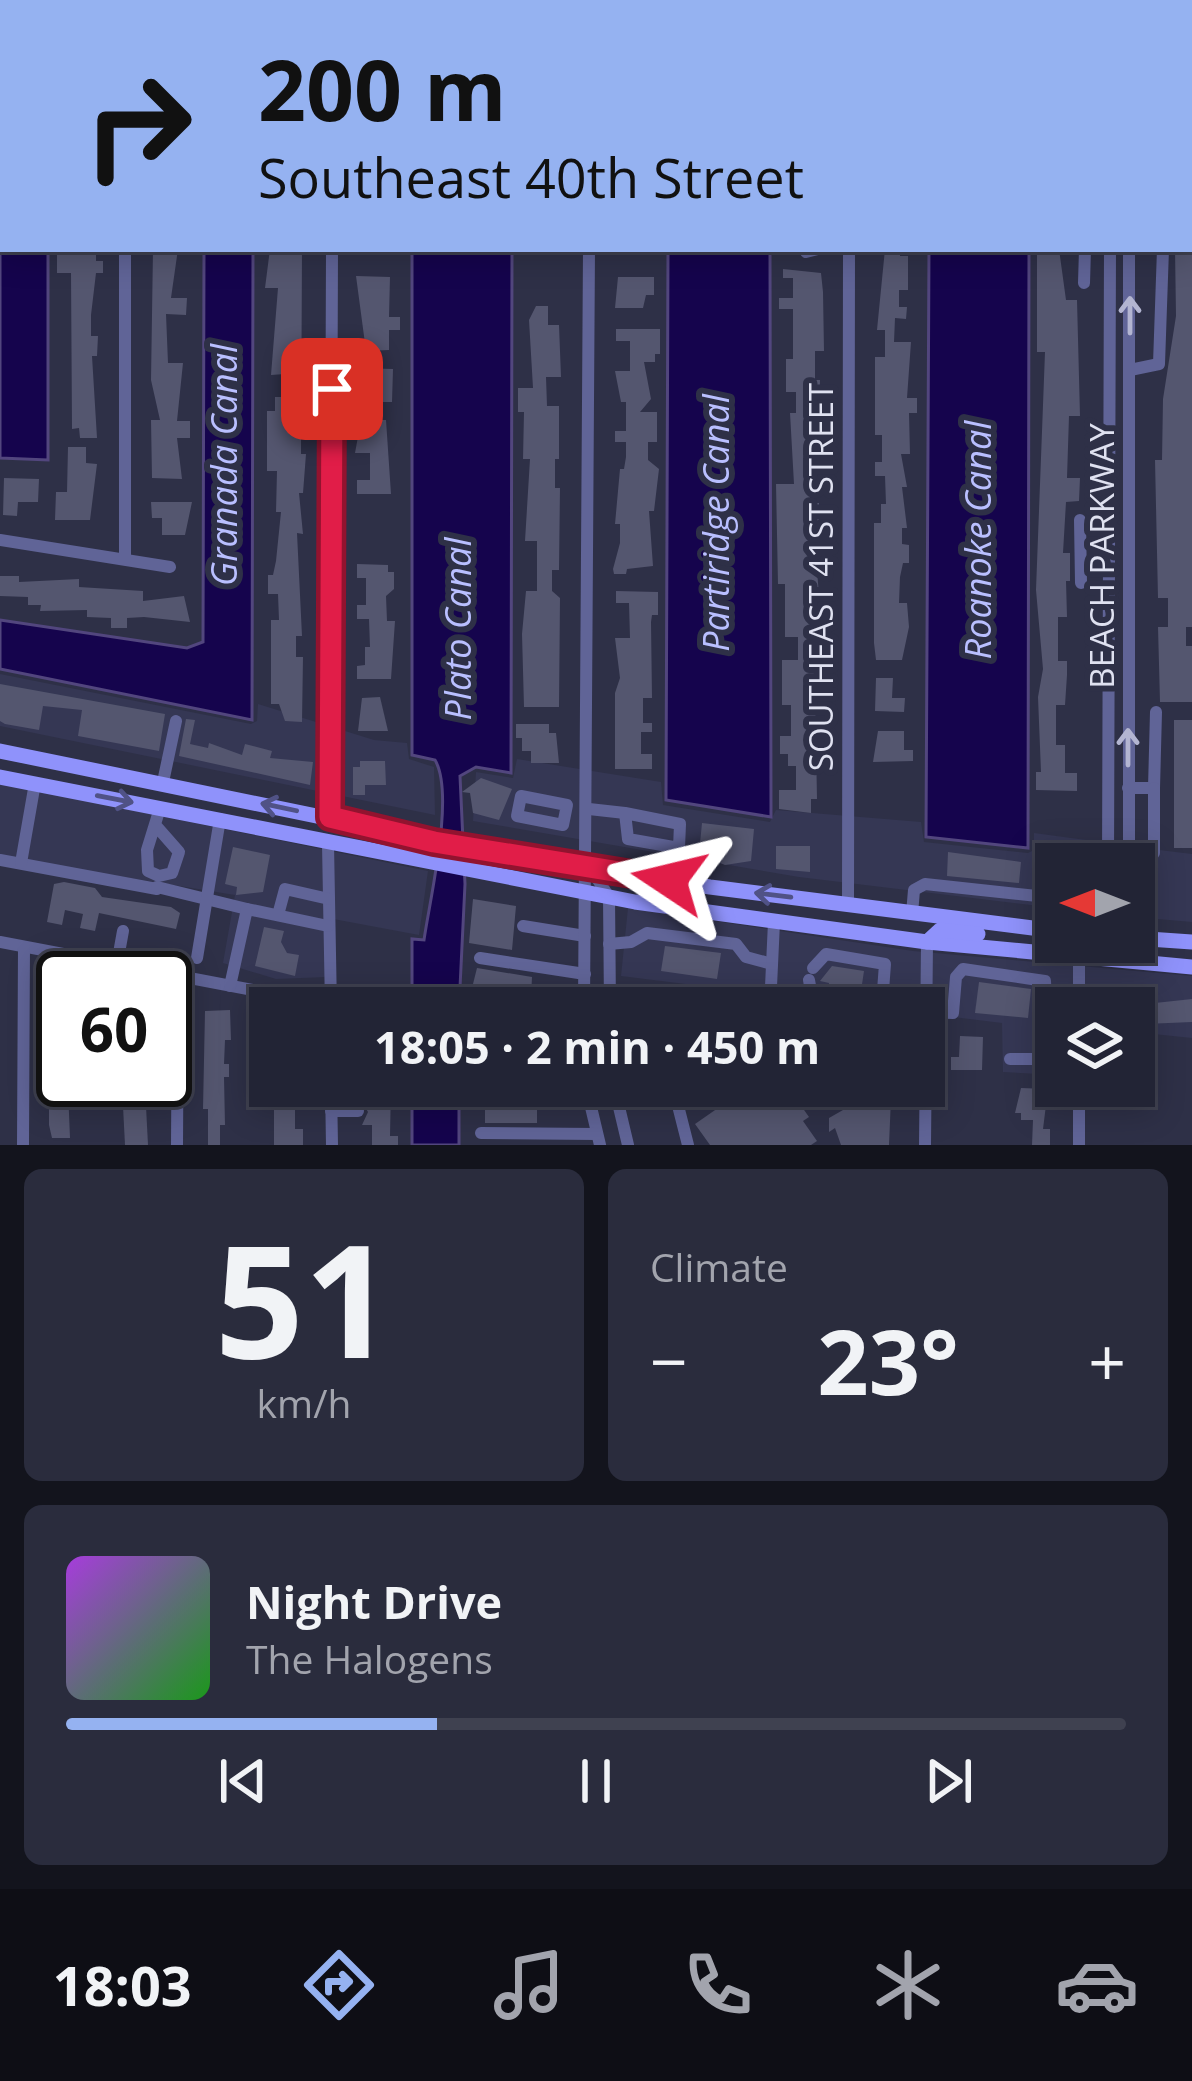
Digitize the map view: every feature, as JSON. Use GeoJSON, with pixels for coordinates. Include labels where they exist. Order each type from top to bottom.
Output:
{"type":"FeatureCollection","features":[{"type":"Feature","properties":{"kind":"main road"},"geometry":{"type":"LineString","coordinates":[[0,752],[163,782],[434,842],[1035,930]]}},
{"type":"Feature","properties":{"kind":"main road"},"geometry":{"type":"LineString","coordinates":[[0,777],[609,897],[1035,953]]}},
{"type":"Feature","properties":{"kind":"main road"},"geometry":{"type":"LineString","coordinates":[[296,836],[330,817]]}},
{"type":"Feature","properties":{"kind":"main road"},"geometry":{"type":"LineString","coordinates":[[328,844],[367,826]]}},
{"type":"Feature","properties":{"kind":"main road"},"geometry":{"type":"LineString","coordinates":[[826,928],[848,905]]}},
{"type":"Feature","properties":{"kind":"main road"},"geometry":{"type":"LineString","coordinates":[[927,942],[940,930],[986,935],[997,928]]}},
{"type":"Feature","properties":{"kind":"main road"},"geometry":{"type":"LineString","coordinates":[[1155,941],[1192,942]]}},
{"type":"Feature","properties":{"kind":"main road"},"geometry":{"type":"LineString","coordinates":[[1149,963],[1192,967]]}},
{"type":"Feature","properties":{"kind":"street"},"geometry":{"type":"LineString","coordinates":[[125,252],[125,559]]}},
{"type":"Feature","properties":{"kind":"street"},"geometry":{"type":"LineString","coordinates":[[330,817],[332,252]]}},
{"type":"Feature","properties":{"kind":"street"},"geometry":{"type":"LineString","coordinates":[[585,987],[589,865],[589,252]]}},
{"type":"Feature","properties":{"kind":"street","name":"SOUTHEAST 41ST STREET"},"geometry":{"type":"LineString","coordinates":[[848,252],[848,905]]}},
{"type":"Feature","properties":{"kind":"street"},"geometry":{"type":"LineString","coordinates":[[1084,283],[1085,252]]}},
{"type":"Feature","properties":{"kind":"street","name":"BEACH PARKWAY"},"geometry":{"type":"LineString","coordinates":[[1108,843],[1110,252]]}},
{"type":"Feature","properties":{"kind":"street","name":"BEACH PARKWAY"},"geometry":{"type":"LineString","coordinates":[[1129,252],[1129,843]]}},
{"type":"Feature","properties":{"kind":"street"},"geometry":{"type":"LineString","coordinates":[[1109,376],[1159,364],[1163,252]]}},
{"type":"Feature","properties":{"kind":"street"},"geometry":{"type":"LineString","coordinates":[[1080,520],[1081,583]]}},
{"type":"Feature","properties":{"kind":"street"},"geometry":{"type":"LineString","coordinates":[[0,540],[170,567]]}},
{"type":"Feature","properties":{"kind":"street"},"geometry":{"type":"LineString","coordinates":[[1080,551],[1109,550]]}},
{"type":"Feature","properties":{"kind":"street"},"geometry":{"type":"LineString","coordinates":[[1109,588],[1128,588]]}},
{"type":"Feature","properties":{"kind":"street"},"geometry":{"type":"LineString","coordinates":[[1154,843],[1156,712]]}},
{"type":"Feature","properties":{"kind":"street"},"geometry":{"type":"LineString","coordinates":[[163,782],[176,722]]}},
{"type":"Feature","properties":{"kind":"street"},"geometry":{"type":"LineString","coordinates":[[21,863],[35,783]]}},
{"type":"Feature","properties":{"kind":"street"},"geometry":{"type":"LineString","coordinates":[[1128,788],[1154,788]]}},
{"type":"Feature","properties":{"kind":"street"},"geometry":{"type":"LineString","coordinates":[[158,883],[145,861],[160,808]]}},
{"type":"Feature","properties":{"kind":"street"},"geometry":{"type":"LineString","coordinates":[[565,815],[625,813],[680,824],[680,848],[628,839],[625,813]]}},
{"type":"Feature","properties":{"kind":"street"},"geometry":{"type":"LineString","coordinates":[[197,958],[206,910],[203,898],[220,819]]}},
{"type":"Feature","properties":{"kind":"street"},"geometry":{"type":"LineString","coordinates":[[157,827],[179,852],[172,873],[158,883]]}},
{"type":"Feature","properties":{"kind":"street"},"geometry":{"type":"LineString","coordinates":[[328,844],[330,987]]}},
{"type":"Feature","properties":{"kind":"street"},"geometry":{"type":"LineString","coordinates":[[0,860],[158,883],[328,926]]}},
{"type":"Feature","properties":{"kind":"street"},"geometry":{"type":"LineString","coordinates":[[589,865],[609,897],[610,987]]}},
{"type":"Feature","properties":{"kind":"street"},"geometry":{"type":"LineString","coordinates":[[912,914],[914,890],[925,884],[1035,896]]}},
{"type":"Feature","properties":{"kind":"street"},"geometry":{"type":"LineString","coordinates":[[278,915],[284,889],[328,898]]}},
{"type":"Feature","properties":{"kind":"street"},"geometry":{"type":"LineString","coordinates":[[230,986],[247,909]]}},
{"type":"Feature","properties":{"kind":"street"},"geometry":{"type":"LineString","coordinates":[[771,987],[774,922]]}},
{"type":"Feature","properties":{"kind":"street"},"geometry":{"type":"LineString","coordinates":[[523,926],[585,936]]}},
{"type":"Feature","properties":{"kind":"street"},"geometry":{"type":"LineString","coordinates":[[119,951],[123,931]]}},
{"type":"Feature","properties":{"kind":"street"},"geometry":{"type":"LineString","coordinates":[[609,944],[631,942],[647,933],[736,944],[746,956],[772,964]]}},
{"type":"Feature","properties":{"kind":"street"},"geometry":{"type":"LineString","coordinates":[[0,942],[46,951]]}},
{"type":"Feature","properties":{"kind":"street"},"geometry":{"type":"LineString","coordinates":[[926,987],[927,942]]}},
{"type":"Feature","properties":{"kind":"street"},"geometry":{"type":"LineString","coordinates":[[22,1145],[24,947]]}},
{"type":"Feature","properties":{"kind":"street"},"geometry":{"type":"LineString","coordinates":[[810,980],[826,954],[885,964],[884,987]]}},
{"type":"Feature","properties":{"kind":"street"},"geometry":{"type":"LineString","coordinates":[[480,958],[585,974]]}},
{"type":"Feature","properties":{"kind":"street"},"geometry":{"type":"LineString","coordinates":[[945,1012],[953,1013],[956,977],[963,969],[1009,973],[1045,981],[1046,987]]}},
{"type":"Feature","properties":{"kind":"street"},"geometry":{"type":"LineString","coordinates":[[192,979],[249,990]]}},
{"type":"Feature","properties":{"kind":"street"},"geometry":{"type":"LineString","coordinates":[[785,987],[810,980],[831,987]]}},
{"type":"Feature","properties":{"kind":"street"},"geometry":{"type":"LineString","coordinates":[[1010,1059],[1035,1058]]}},
{"type":"Feature","properties":{"kind":"street"},"geometry":{"type":"LineString","coordinates":[[177,1107],[177,1145]]}},
{"type":"Feature","properties":{"kind":"street"},"geometry":{"type":"LineString","coordinates":[[332,1107],[332,1145]]}},
{"type":"Feature","properties":{"kind":"street"},"geometry":{"type":"LineString","coordinates":[[481,1132],[598,1140],[591,1107]]}},
{"type":"Feature","properties":{"kind":"street"},"geometry":{"type":"LineString","coordinates":[[619,1107],[628,1145]]}},
{"type":"Feature","properties":{"kind":"street"},"geometry":{"type":"LineString","coordinates":[[679,1107],[688,1145]]}},
{"type":"Feature","properties":{"kind":"street"},"geometry":{"type":"LineString","coordinates":[[925,1107],[925,1145]]}},
{"type":"Feature","properties":{"kind":"street"},"geometry":{"type":"LineString","coordinates":[[1079,1107],[1079,1145]]}},
{"type":"Feature","properties":{"kind":"street"},"geometry":{"type":"LineString","coordinates":[[332,1111],[358,1111]]}},
{"type":"Feature","properties":{"kind":"shaded area"},"geometry":{"type":"Polygon","coordinates":[[[0,674],[251,724],[257,721],[258,704],[374,740],[407,743],[409,759],[434,767],[435,815],[0,726],[0,674]]]}},
{"type":"Feature","properties":{"kind":"shaded area"},"geometry":{"type":"Polygon","coordinates":[[[517,759],[661,782],[663,805],[770,822],[776,810],[921,822],[924,842],[1028,853],[1034,850],[1034,833],[1101,843],[1035,843],[1035,905],[799,877],[473,821],[476,772],[513,778],[517,759]]]}},
{"type":"Feature","properties":{"kind":"shaded area"},"geometry":{"type":"Polygon","coordinates":[[[0,783],[428,871],[419,935],[328,918],[327,977],[276,979],[223,963],[235,895],[0,857],[0,783]]]}},
{"type":"Feature","properties":{"kind":"shaded area"},"geometry":{"type":"Polygon","coordinates":[[[1155,849],[1192,854],[1192,922],[1155,919],[1155,849]]]}},
{"type":"Feature","properties":{"kind":"shaded area"},"geometry":{"type":"Polygon","coordinates":[[[628,908],[913,951],[1192,976],[1192,1038],[1155,1034],[1155,987],[1035,987],[1035,1074],[1003,1072],[1002,1023],[945,1016],[945,987],[710,987],[621,976],[628,908]]]}},
{"type":"Feature","properties":{"kind":"water"},"geometry":{"type":"Polygon","coordinates":[[[0,252],[48,252],[48,460],[0,458],[0,252]]]}},
{"type":"Feature","properties":{"kind":"water","name":"Granada Canal"},"geometry":{"type":"Polygon","coordinates":[[[204,252],[253,252],[252,720],[0,669],[0,620],[187,648],[203,642],[204,252]]]}},
{"type":"Feature","properties":{"kind":"water","name":"Plato Canal"},"geometry":{"type":"Polygon","coordinates":[[[412,252],[512,252],[511,773],[476,767],[460,776],[465,884],[460,987],[412,987],[412,939],[424,940],[442,821],[441,776],[435,760],[412,755],[412,252]]]}},
{"type":"Feature","properties":{"kind":"water","name":"Partiridge Canal"},"geometry":{"type":"Polygon","coordinates":[[[668,252],[770,252],[771,817],[666,800],[668,252]]]}},
{"type":"Feature","properties":{"kind":"water","name":"Roanoke Canal"},"geometry":{"type":"Polygon","coordinates":[[[929,252],[1029,252],[1028,848],[926,837],[929,252]]]}},
{"type":"Feature","properties":{"kind":"water"},"geometry":{"type":"Polygon","coordinates":[[[412,1107],[459,1107],[459,1145],[412,1145],[412,1107]]]}},
{"type":"Feature","properties":{"kind":"building"},"geometry":{"type":"Polygon","coordinates":[[[96,252],[96,261],[103,261],[103,273],[96,273],[91,315],[91,336],[98,336],[97,356],[92,356],[97,438],[80,438],[79,428],[72,429],[71,273],[57,273],[57,253],[96,252]]]}},
{"type":"Feature","properties":{"kind":"building"},"geometry":{"type":"Polygon","coordinates":[[[153,252],[178,252],[171,298],[187,298],[186,315],[166,314],[168,363],[183,363],[177,421],[190,421],[190,438],[177,438],[182,479],[152,478],[151,420],[160,420],[151,380],[153,252]]]}},
{"type":"Feature","properties":{"kind":"building"},"geometry":{"type":"Polygon","coordinates":[[[270,252],[302,252],[301,454],[306,454],[303,493],[299,493],[303,534],[297,533],[302,636],[296,636],[296,657],[303,657],[302,722],[285,721],[279,704],[271,704],[271,620],[279,620],[278,594],[268,594],[268,575],[273,575],[276,561],[281,512],[276,512],[277,471],[267,471],[267,411],[275,411],[275,397],[286,397],[285,374],[271,375],[278,288],[265,288],[270,252]]]}},
{"type":"Feature","properties":{"kind":"building"},"geometry":{"type":"Polygon","coordinates":[[[885,252],[900,252],[908,256],[908,290],[899,290],[899,307],[907,307],[906,319],[895,318],[894,342],[911,342],[907,398],[917,398],[917,413],[909,413],[910,454],[901,454],[907,487],[902,487],[907,528],[902,528],[902,544],[909,545],[909,563],[903,563],[900,577],[899,603],[907,603],[909,627],[902,660],[876,660],[874,643],[874,523],[881,523],[881,504],[886,504],[885,476],[875,476],[875,462],[882,462],[882,435],[875,435],[875,357],[885,357],[885,330],[877,330],[885,252]]]}},
{"type":"Feature","properties":{"kind":"building"},"geometry":{"type":"Polygon","coordinates":[[[1037,252],[1059,252],[1066,300],[1077,300],[1080,416],[1069,416],[1067,478],[1080,478],[1079,501],[1066,502],[1063,553],[1070,553],[1070,581],[1066,581],[1067,617],[1058,617],[1058,661],[1067,661],[1067,675],[1065,705],[1056,705],[1056,745],[1065,745],[1065,773],[1077,773],[1077,791],[1036,790],[1036,772],[1041,772],[1038,697],[1043,669],[1036,590],[1045,352],[1037,352],[1037,252]]]}},
{"type":"Feature","properties":{"kind":"building"},"geometry":{"type":"Polygon","coordinates":[[[1175,252],[1192,252],[1192,627],[1186,627],[1186,646],[1192,646],[1192,702],[1160,702],[1158,627],[1168,627],[1168,598],[1158,598],[1155,460],[1162,460],[1163,399],[1176,316],[1175,252]]]}},
{"type":"Feature","properties":{"kind":"building"},"geometry":{"type":"Polygon","coordinates":[[[783,269],[821,273],[823,292],[824,351],[815,351],[815,380],[820,380],[823,454],[820,474],[810,474],[810,503],[819,503],[821,543],[821,556],[816,556],[819,596],[810,596],[811,626],[819,626],[819,637],[814,637],[817,799],[811,799],[811,813],[779,809],[779,790],[796,790],[796,766],[788,766],[788,754],[780,754],[780,736],[791,736],[791,705],[782,705],[782,660],[798,660],[798,637],[785,637],[785,584],[778,584],[776,484],[794,484],[790,413],[796,413],[796,392],[786,392],[786,359],[793,359],[793,309],[779,309],[779,298],[793,298],[793,278],[783,278],[783,269]]]}},
{"type":"Feature","properties":{"kind":"building"},"geometry":{"type":"Polygon","coordinates":[[[356,276],[390,277],[389,317],[400,317],[400,330],[389,330],[389,350],[366,351],[356,276]]]}},
{"type":"Feature","properties":{"kind":"building"},"geometry":{"type":"Polygon","coordinates":[[[618,277],[654,277],[654,295],[646,295],[643,308],[615,308],[618,277]]]}},
{"type":"Feature","properties":{"kind":"building"},"geometry":{"type":"Polygon","coordinates":[[[536,306],[548,306],[548,325],[559,325],[561,377],[546,377],[547,406],[559,406],[555,488],[560,488],[559,570],[552,570],[552,591],[560,598],[559,707],[524,707],[522,634],[526,591],[537,591],[537,541],[525,541],[530,459],[523,459],[524,412],[518,412],[518,388],[533,388],[529,320],[536,306]]]}},
{"type":"Feature","properties":{"kind":"building"},"geometry":{"type":"Polygon","coordinates":[[[616,329],[660,329],[660,354],[655,354],[655,362],[644,362],[651,399],[640,412],[657,412],[657,442],[648,442],[648,460],[659,469],[654,511],[649,511],[653,566],[627,569],[626,574],[614,574],[613,569],[620,543],[620,524],[615,524],[620,469],[626,457],[626,442],[615,442],[615,431],[626,431],[626,402],[621,402],[615,371],[630,371],[630,341],[616,341],[616,329]]]}},
{"type":"Feature","properties":{"kind":"building"},"geometry":{"type":"Polygon","coordinates":[[[358,368],[393,369],[392,402],[368,402],[368,382],[357,382],[358,368]]]}},
{"type":"Feature","properties":{"kind":"building"},"geometry":{"type":"Polygon","coordinates":[[[361,420],[386,420],[391,494],[357,494],[357,480],[370,480],[370,453],[355,453],[361,420]]]}},
{"type":"Feature","properties":{"kind":"building"},"geometry":{"type":"Polygon","coordinates":[[[68,447],[86,447],[86,463],[97,464],[90,520],[55,520],[56,492],[67,492],[68,447]]]}},
{"type":"Feature","properties":{"kind":"building"},"geometry":{"type":"Polygon","coordinates":[[[4,478],[39,479],[38,502],[18,502],[17,516],[3,515],[4,478]]]}},
{"type":"Feature","properties":{"kind":"building"},"geometry":{"type":"Polygon","coordinates":[[[151,502],[192,502],[185,535],[162,535],[162,518],[152,518],[151,502]]]}},
{"type":"Feature","properties":{"kind":"building"},"geometry":{"type":"Polygon","coordinates":[[[357,564],[388,565],[388,572],[394,572],[394,589],[386,596],[387,621],[395,621],[391,679],[357,679],[357,666],[365,665],[365,647],[370,647],[369,619],[357,619],[357,605],[366,605],[366,578],[357,578],[357,564]]]}},
{"type":"Feature","properties":{"kind":"building"},"geometry":{"type":"Polygon","coordinates":[[[0,576],[19,576],[19,582],[79,579],[79,587],[143,591],[143,601],[184,596],[190,622],[127,618],[127,628],[111,628],[111,618],[87,617],[87,610],[40,611],[41,605],[28,605],[28,597],[0,596],[0,576]]]}},
{"type":"Feature","properties":{"kind":"building"},"geometry":{"type":"Polygon","coordinates":[[[616,591],[658,592],[658,615],[652,615],[651,622],[652,698],[643,698],[643,723],[652,723],[652,732],[641,732],[641,754],[652,754],[652,769],[615,769],[615,693],[620,678],[615,638],[630,638],[629,603],[616,603],[616,591]]]}},
{"type":"Feature","properties":{"kind":"building"},"geometry":{"type":"Polygon","coordinates":[[[876,678],[893,678],[892,698],[905,698],[904,712],[875,711],[876,678]]]}},
{"type":"Feature","properties":{"kind":"building"},"geometry":{"type":"Polygon","coordinates":[[[0,684],[165,714],[159,751],[78,736],[82,710],[43,706],[39,730],[5,724],[0,721],[0,684]]]}},
{"type":"Feature","properties":{"kind":"building"},"geometry":{"type":"Polygon","coordinates":[[[380,697],[388,731],[358,731],[362,698],[380,697]]]}},
{"type":"Feature","properties":{"kind":"building"},"geometry":{"type":"Polygon","coordinates":[[[186,719],[195,720],[190,744],[208,748],[209,743],[242,755],[245,744],[272,751],[270,758],[313,762],[310,785],[179,756],[186,719]]]}},
{"type":"Feature","properties":{"kind":"building"},"geometry":{"type":"Polygon","coordinates":[[[1174,720],[1192,720],[1192,848],[1174,848],[1174,720]]]}},
{"type":"Feature","properties":{"kind":"building"},"geometry":{"type":"Polygon","coordinates":[[[516,724],[549,724],[549,733],[556,733],[559,763],[531,763],[531,751],[522,751],[522,738],[516,738],[516,724]]]}},
{"type":"Feature","properties":{"kind":"building"},"geometry":{"type":"Polygon","coordinates":[[[878,731],[904,731],[904,750],[913,750],[913,761],[873,762],[878,731]]]}},
{"type":"Feature","properties":{"kind":"building"},"geometry":{"type":"Polygon","coordinates":[[[360,761],[385,761],[386,785],[365,785],[365,795],[353,795],[353,767],[360,767],[360,761]]]}},
{"type":"Feature","properties":{"kind":"building"},"geometry":{"type":"Polygon","coordinates":[[[481,778],[512,789],[499,820],[473,813],[470,793],[462,792],[481,778]]]}},
{"type":"Feature","properties":{"kind":"building"},"geometry":{"type":"Polygon","coordinates":[[[702,823],[754,829],[751,861],[725,865],[699,854],[702,823]]]}},
{"type":"Feature","properties":{"kind":"building"},"geometry":{"type":"Polygon","coordinates":[[[776,846],[810,846],[810,872],[776,869],[776,846]]]}},
{"type":"Feature","properties":{"kind":"building"},"geometry":{"type":"Polygon","coordinates":[[[233,847],[270,855],[263,892],[236,895],[237,887],[225,884],[233,847]]]}},
{"type":"Feature","properties":{"kind":"building"},"geometry":{"type":"Polygon","coordinates":[[[948,852],[1021,862],[1019,883],[947,876],[948,852]]]}},
{"type":"Feature","properties":{"kind":"building"},"geometry":{"type":"Polygon","coordinates":[[[54,884],[95,888],[102,897],[171,907],[180,913],[176,929],[99,913],[95,931],[80,928],[83,914],[65,910],[62,925],[47,922],[54,884]]]}},
{"type":"Feature","properties":{"kind":"building"},"geometry":{"type":"Polygon","coordinates":[[[473,899],[516,906],[512,950],[469,943],[473,899]]]}},
{"type":"Feature","properties":{"kind":"building"},"geometry":{"type":"Polygon","coordinates":[[[264,927],[284,931],[281,942],[287,953],[299,955],[295,976],[255,966],[264,927]]]}},
{"type":"Feature","properties":{"kind":"building"},"geometry":{"type":"Polygon","coordinates":[[[665,946],[721,953],[717,979],[661,971],[665,946]]]}},
{"type":"Feature","properties":{"kind":"building"},"geometry":{"type":"Polygon","coordinates":[[[832,966],[864,971],[862,987],[828,987],[829,983],[820,981],[832,966]]]}},
{"type":"Feature","properties":{"kind":"building"},"geometry":{"type":"Polygon","coordinates":[[[477,968],[532,977],[532,987],[472,987],[477,968]]]}},
{"type":"Feature","properties":{"kind":"building"},"geometry":{"type":"Polygon","coordinates":[[[979,982],[1031,989],[1028,1018],[975,1013],[979,982]]]}},
{"type":"Feature","properties":{"kind":"building"},"geometry":{"type":"Polygon","coordinates":[[[1192,999],[1192,1022],[1155,1024],[1155,1003],[1192,999]]]}},
{"type":"Feature","properties":{"kind":"building"},"geometry":{"type":"Polygon","coordinates":[[[230,1010],[231,1040],[225,1040],[229,1077],[224,1077],[225,1125],[220,1125],[220,1145],[208,1145],[208,1109],[203,1109],[205,1011],[230,1010]]]}},
{"type":"Feature","properties":{"kind":"building"},"geometry":{"type":"Polygon","coordinates":[[[960,1036],[983,1037],[982,1070],[951,1070],[951,1057],[959,1057],[960,1036]]]}},
{"type":"Feature","properties":{"kind":"building"},"geometry":{"type":"Polygon","coordinates":[[[1021,1088],[1035,1089],[1035,1107],[1046,1107],[1043,1129],[1050,1129],[1050,1145],[1032,1145],[1033,1120],[1021,1120],[1021,1113],[1015,1113],[1021,1088]]]}},
{"type":"Feature","properties":{"kind":"building"},"geometry":{"type":"Polygon","coordinates":[[[49,1107],[69,1107],[70,1138],[52,1138],[49,1107]]]}},
{"type":"Feature","properties":{"kind":"building"},"geometry":{"type":"Polygon","coordinates":[[[123,1107],[146,1107],[148,1145],[125,1145],[123,1107]]]}},
{"type":"Feature","properties":{"kind":"building"},"geometry":{"type":"Polygon","coordinates":[[[274,1107],[303,1107],[295,1108],[295,1129],[303,1129],[303,1145],[274,1145],[274,1107]]]}},
{"type":"Feature","properties":{"kind":"building"},"geometry":{"type":"Polygon","coordinates":[[[365,1107],[391,1107],[390,1136],[398,1136],[398,1145],[372,1145],[372,1125],[362,1125],[365,1107]]]}},
{"type":"Feature","properties":{"kind":"building"},"geometry":{"type":"Polygon","coordinates":[[[548,1107],[537,1109],[537,1123],[485,1123],[485,1109],[465,1109],[548,1107]]]}},
{"type":"Feature","properties":{"kind":"building"},"geometry":{"type":"Polygon","coordinates":[[[719,1107],[802,1107],[809,1117],[803,1121],[817,1141],[811,1145],[710,1145],[695,1124],[719,1107]]]}},
{"type":"Feature","properties":{"kind":"building"},"geometry":{"type":"Polygon","coordinates":[[[891,1107],[889,1145],[841,1145],[835,1128],[829,1132],[829,1118],[843,1110],[891,1107]]]}},
{"type":"Feature","properties":{"kind":"route"},"geometry":{"type":"LineString","coordinates":[[332,389],[330,817],[434,842],[669,880]]}}]}
